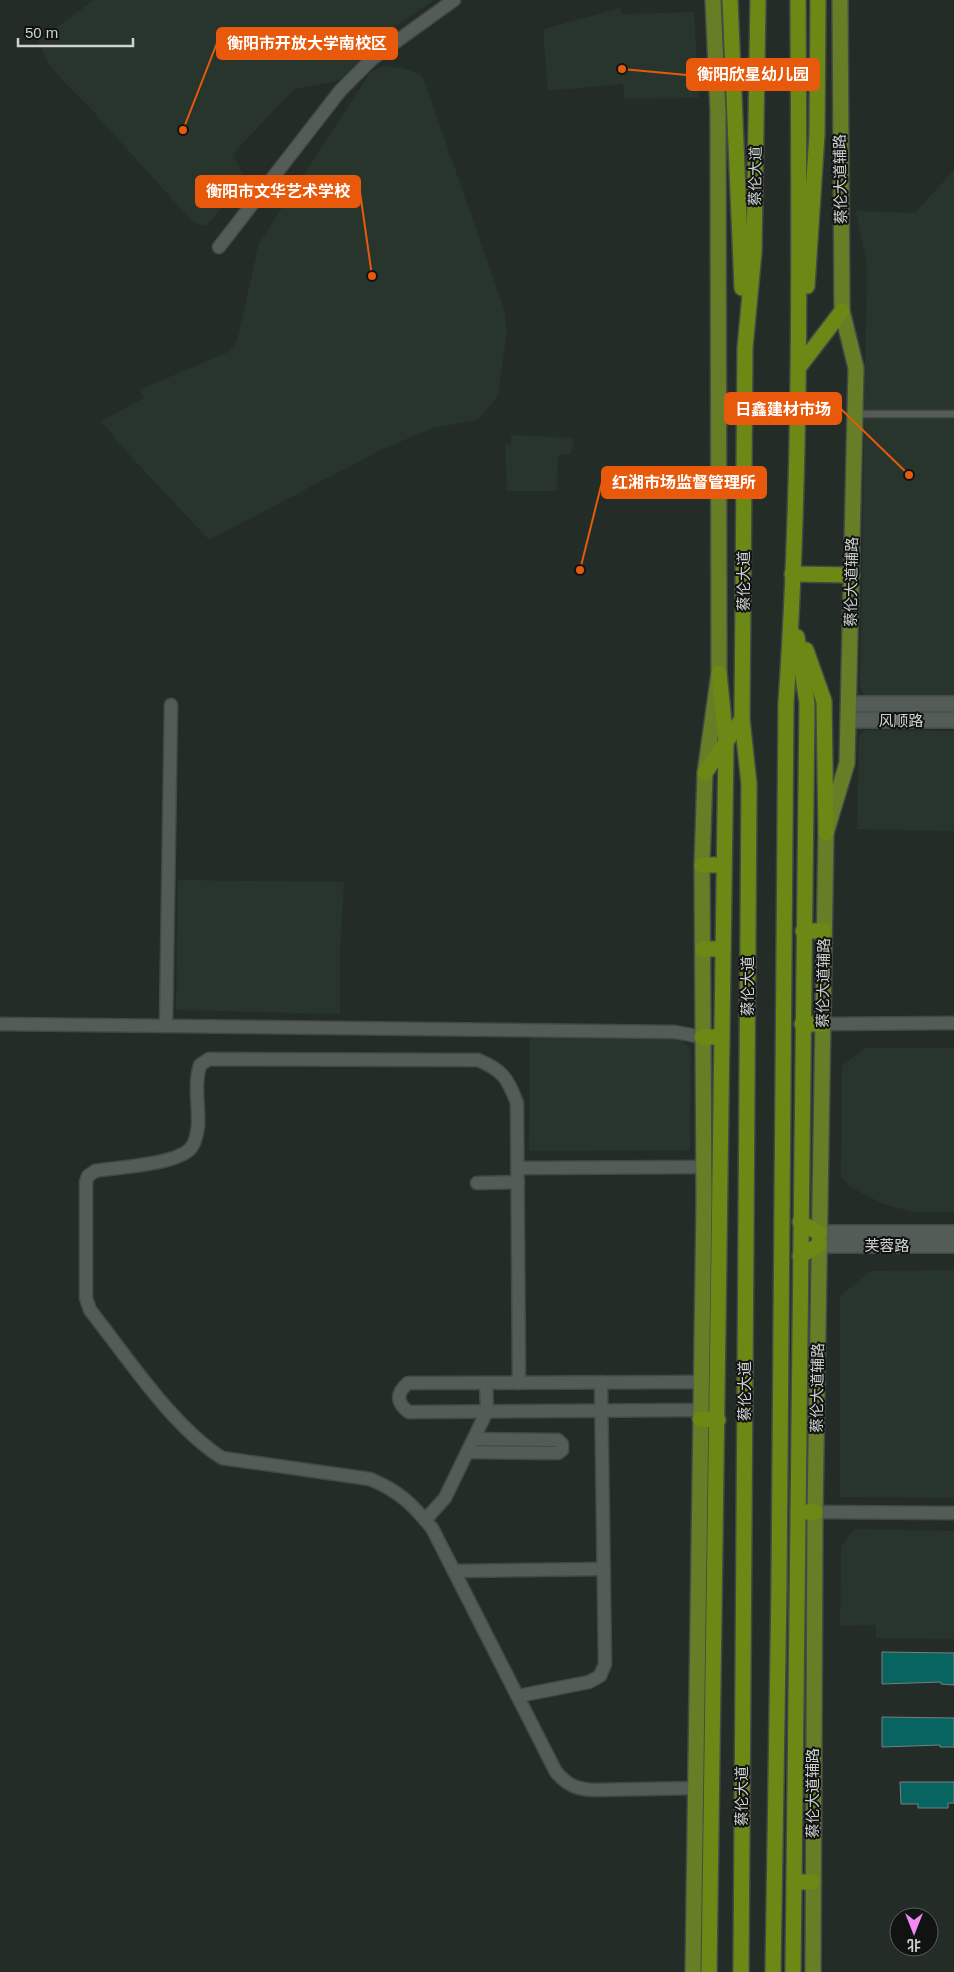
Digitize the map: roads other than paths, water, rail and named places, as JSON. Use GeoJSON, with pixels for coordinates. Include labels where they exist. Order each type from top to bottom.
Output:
{"type":"FeatureCollection","features":[{"type":"Feature","properties":{"kind":"highway"},"geometry":{"type":"LineString","coordinates":[[730,0],[745,348]]}},
{"type":"Feature","properties":{"kind":"highway","name":"蔡伦大道"},"geometry":{"type":"LineString","coordinates":[[741,1972],[749,784],[742,719],[745,348],[754,252],[758,0]]}},
{"type":"Feature","properties":{"kind":"highway"},"geometry":{"type":"LineString","coordinates":[[773,1972],[779,1578],[786,703],[792,611],[799,367],[798,0]]}},
{"type":"Feature","properties":{"kind":"highway"},"geometry":{"type":"LineString","coordinates":[[799,367],[812,236],[817,134],[818,0]]}},
{"type":"Feature","properties":{"kind":"highway"},"geometry":{"type":"LineString","coordinates":[[799,367],[842,311]]}},
{"type":"Feature","properties":{"kind":"highway"},"geometry":{"type":"LineString","coordinates":[[792,574],[852,575]]}},
{"type":"Feature","properties":{"kind":"highway"},"geometry":{"type":"LineString","coordinates":[[792,611],[824,701],[826,833]]}},
{"type":"Feature","properties":{"kind":"highway"},"geometry":{"type":"LineString","coordinates":[[792,611],[807,703],[793,1972]]}},
{"type":"Feature","properties":{"kind":"highway"},"geometry":{"type":"LineString","coordinates":[[709,1972],[726,742],[719,673]]}},
{"type":"Feature","properties":{"kind":"highway"},"geometry":{"type":"LineString","coordinates":[[705,773],[742,719]]}},
{"type":"Feature","properties":{"kind":"highway"},"geometry":{"type":"LineString","coordinates":[[702,865],[724,865]]}},
{"type":"Feature","properties":{"kind":"highway"},"geometry":{"type":"LineString","coordinates":[[803,931],[824,931]]}},
{"type":"Feature","properties":{"kind":"highway"},"geometry":{"type":"LineString","coordinates":[[703,949],[724,949]]}},
{"type":"Feature","properties":{"kind":"highway"},"geometry":{"type":"LineString","coordinates":[[802,1024],[823,1024]]}},
{"type":"Feature","properties":{"kind":"highway"},"geometry":{"type":"LineString","coordinates":[[702,1037],[722,1037]]}},
{"type":"Feature","properties":{"kind":"highway"},"geometry":{"type":"LineString","coordinates":[[800,1222],[819,1239],[800,1256]]}},
{"type":"Feature","properties":{"kind":"highway"},"geometry":{"type":"LineString","coordinates":[[701,1415],[718,1420]]}},
{"type":"Feature","properties":{"kind":"highway"},"geometry":{"type":"LineString","coordinates":[[798,1512],[815,1512]]}},
{"type":"Feature","properties":{"kind":"highway"},"geometry":{"type":"LineString","coordinates":[[794,1882],[812,1882]]}},
{"type":"Feature","properties":{"kind":"main road"},"geometry":{"type":"LineString","coordinates":[[693,1972],[701,1415],[703,1167],[702,865],[705,773],[719,673],[718,112],[713,0]]}},
{"type":"Feature","properties":{"kind":"main road","name":"蔡伦大道辅路"},"geometry":{"type":"LineString","coordinates":[[813,1972],[815,1512],[826,833],[848,763],[856,368],[842,311],[840,0]]}},
{"type":"Feature","properties":{"kind":"street"},"geometry":{"type":"LineString","coordinates":[[219,246],[340,91],[372,59],[454,0]]}},
{"type":"Feature","properties":{"kind":"street","name":"风顺路"},"geometry":{"type":"LineString","coordinates":[[849,704],[954,704]]}},
{"type":"Feature","properties":{"kind":"street"},"geometry":{"type":"LineString","coordinates":[[166,1026],[172,705]]}},
{"type":"Feature","properties":{"kind":"street","name":"风顺路"},"geometry":{"type":"LineString","coordinates":[[848,720],[954,720]]}},
{"type":"Feature","properties":{"kind":"street"},"geometry":{"type":"LineString","coordinates":[[823,1024],[954,1023]]}},
{"type":"Feature","properties":{"kind":"street"},"geometry":{"type":"LineString","coordinates":[[0,1024],[675,1032],[702,1037]]}},
{"type":"Feature","properties":{"kind":"street"},"geometry":{"type":"LineString","coordinates":[[519,1382],[518,1103],[509,1080],[494,1067],[478,1060],[209,1060],[200,1064],[197,1075],[198,1125],[195,1140],[191,1147],[183,1154],[164,1160],[95,1171],[88,1176],[86,1182],[86,1298],[90,1310],[173,1415],[190,1432],[222,1458],[370,1479],[390,1488],[410,1502],[432,1528],[556,1772],[565,1783],[578,1789],[594,1790],[696,1788]]}},
{"type":"Feature","properties":{"kind":"street"},"geometry":{"type":"LineString","coordinates":[[518,1168],[703,1167]]}},
{"type":"Feature","properties":{"kind":"street"},"geometry":{"type":"LineString","coordinates":[[477,1183],[518,1182]]}},
{"type":"Feature","properties":{"kind":"street","name":"芙蓉路"},"geometry":{"type":"LineString","coordinates":[[819,1239],[954,1233]]}},
{"type":"Feature","properties":{"kind":"street","name":"芙蓉路"},"geometry":{"type":"LineString","coordinates":[[819,1239],[954,1245]]}},
{"type":"Feature","properties":{"kind":"street"},"geometry":{"type":"LineString","coordinates":[[518,1696],[589,1682],[600,1676],[605,1664],[601,1382]]}},
{"type":"Feature","properties":{"kind":"street"},"geometry":{"type":"LineString","coordinates":[[701,1382],[408,1383],[401,1389],[398,1397],[401,1406],[409,1412],[602,1411],[701,1415]]}},
{"type":"Feature","properties":{"kind":"street"},"geometry":{"type":"LineString","coordinates":[[425,1520],[445,1498],[487,1412],[486,1383]]}},
{"type":"Feature","properties":{"kind":"street"},"geometry":{"type":"LineString","coordinates":[[468,1452],[558,1453],[562,1450],[562,1444],[558,1440],[474,1440]]}},
{"type":"Feature","properties":{"kind":"street"},"geometry":{"type":"LineString","coordinates":[[815,1512],[954,1514]]}},
{"type":"Feature","properties":{"kind":"street"},"geometry":{"type":"LineString","coordinates":[[454,1571],[604,1569]]}},
{"type":"Feature","properties":{"kind":"lane"},"geometry":{"type":"LineString","coordinates":[[855,414],[954,414]]}},
{"type":"Feature","properties":{"kind":"place","name":"衡阳欣星幼儿园"},"geometry":{"type":"Point","coordinates":[622,69]}},
{"type":"Feature","properties":{"kind":"place","name":"衡阳市开放大学南校区"},"geometry":{"type":"Point","coordinates":[183,130]}},
{"type":"Feature","properties":{"kind":"place","name":"衡阳市文华艺术学校"},"geometry":{"type":"Point","coordinates":[372,276]}},
{"type":"Feature","properties":{"kind":"place","name":"日鑫建材市场"},"geometry":{"type":"Point","coordinates":[909,475]}},
{"type":"Feature","properties":{"kind":"place","name":"红湘市场监督管理所"},"geometry":{"type":"Point","coordinates":[580,570]}}]}
